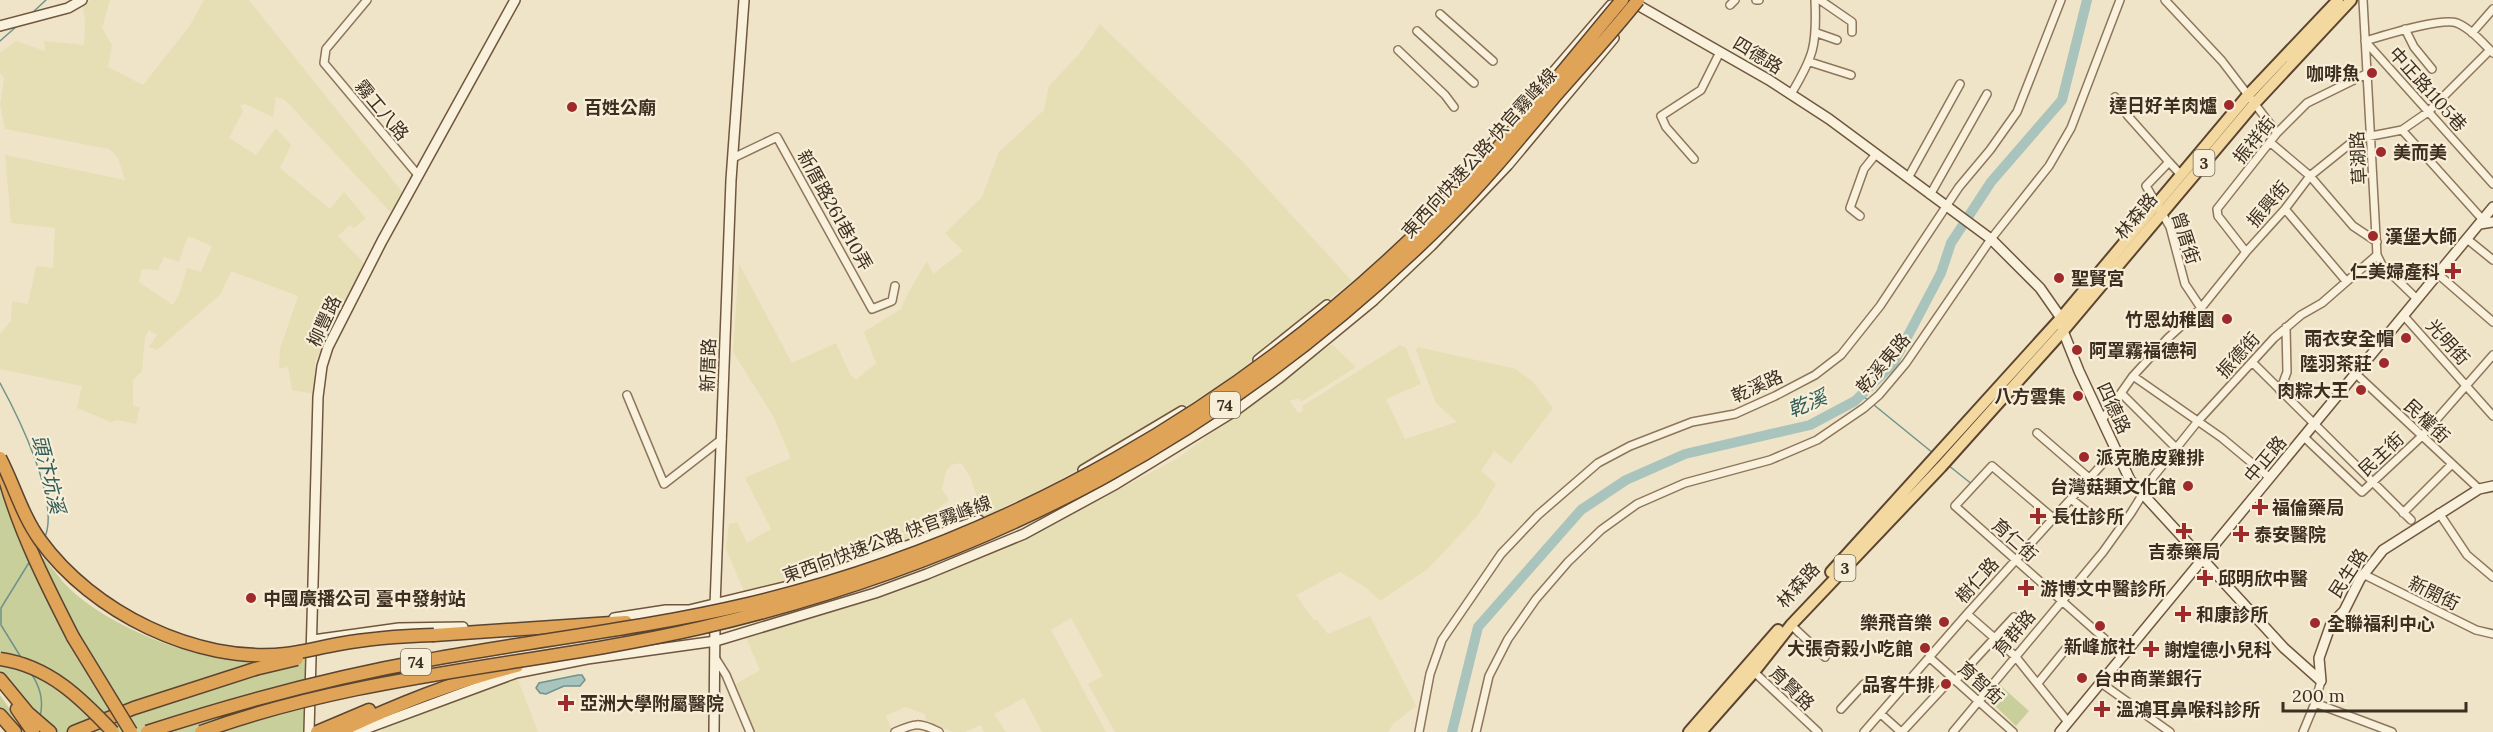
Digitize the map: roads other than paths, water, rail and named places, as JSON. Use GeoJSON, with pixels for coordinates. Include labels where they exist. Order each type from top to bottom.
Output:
{"type":"FeatureCollection","features":[{"type":"Feature","properties":{"kind":"highway","name":"東西向快速公路 快官霧峰線"},"geometry":{"type":"LineString","coordinates":[[689,616],[809,588],[932,546],[997,519],[1118,458],[1209,403],[1299,336],[1368,279],[1435,216],[1500,145],[1622,0]]}},
{"type":"Feature","properties":{"kind":"highway","name":"東西向快速公路 快官霧峰線"},"geometry":{"type":"LineString","coordinates":[[694,629],[849,588],[967,544],[1067,498],[1209,415],[1332,324],[1433,232],[1485,178],[1641,2]]}},
{"type":"Feature","properties":{"kind":"highway"},"geometry":{"type":"LineString","coordinates":[[0,459],[40,540],[60,564],[84,587],[125,616],[159,632],[205,647],[263,654],[285,654],[341,643],[398,636],[620,624],[672,614],[689,616]]}},
{"type":"Feature","properties":{"kind":"highway"},"geometry":{"type":"LineString","coordinates":[[0,459],[14,511],[37,567],[73,637],[131,732]]}},
{"type":"Feature","properties":{"kind":"highway","name":"74"},"geometry":{"type":"LineString","coordinates":[[147,732],[229,706],[334,679],[427,660],[601,634],[689,616]]}},
{"type":"Feature","properties":{"kind":"highway"},"geometry":{"type":"LineString","coordinates":[[338,732],[421,695],[465,679],[694,629]]}},
{"type":"Feature","properties":{"kind":"highway","name":"74"},"geometry":{"type":"LineString","coordinates":[[201,732],[298,702],[368,685],[694,629]]}},
{"type":"Feature","properties":{"kind":"highway"},"geometry":{"type":"LineString","coordinates":[[74,732],[134,708],[255,669],[371,644],[434,635]]}},
{"type":"Feature","properties":{"kind":"highway"},"geometry":{"type":"LineString","coordinates":[[0,659],[32,668],[55,680],[81,698],[113,732]]}},
{"type":"Feature","properties":{"kind":"highway"},"geometry":{"type":"LineString","coordinates":[[0,679],[40,727]]}},
{"type":"Feature","properties":{"kind":"highway"},"geometry":{"type":"LineString","coordinates":[[0,687],[40,727]]}},
{"type":"Feature","properties":{"kind":"highway"},"geometry":{"type":"LineString","coordinates":[[318,732],[382,705],[421,695]]}},
{"type":"Feature","properties":{"kind":"highway"},"geometry":{"type":"LineString","coordinates":[[3,719],[15,732]]}},
{"type":"Feature","properties":{"kind":"main road","name":"林森路"},"geometry":{"type":"LineString","coordinates":[[1946,453],[2338,0]]}},
{"type":"Feature","properties":{"kind":"main road","name":"林森路"},"geometry":{"type":"LineString","coordinates":[[1946,453],[2063,331],[2181,175],[2251,100],[2351,0]]}},
{"type":"Feature","properties":{"kind":"main road","name":"3"},"geometry":{"type":"LineString","coordinates":[[1937,464],[1946,453]]}},
{"type":"Feature","properties":{"kind":"main road","name":"林森路"},"geometry":{"type":"LineString","coordinates":[[1689,732],[1791,625],[1937,464]]}},
{"type":"Feature","properties":{"kind":"main road","name":"林森路"},"geometry":{"type":"LineString","coordinates":[[1701,732],[1751,668],[1937,464]]}},
{"type":"Feature","properties":{"kind":"street"},"geometry":{"type":"LineString","coordinates":[[0,27],[17,20],[68,8],[82,0]]}},
{"type":"Feature","properties":{"kind":"street","name":"霧工八路"},"geometry":{"type":"LineString","coordinates":[[367,0],[326,49],[324,63],[418,176]]}},
{"type":"Feature","properties":{"kind":"street","name":"柳豐路"},"geometry":{"type":"LineString","coordinates":[[309,732],[318,398],[322,366],[328,346],[382,241],[515,0]]}},
{"type":"Feature","properties":{"kind":"street","name":"新厝路"},"geometry":{"type":"LineString","coordinates":[[714,732],[715,602],[732,158],[744,0]]}},
{"type":"Feature","properties":{"kind":"street"},"geometry":{"type":"LineString","coordinates":[[313,640],[399,628],[569,624],[666,610],[689,610],[808,581],[999,513],[1060,483],[1223,387],[1358,280],[1429,212],[1615,0]]}},
{"type":"Feature","properties":{"kind":"street","name":"四德路"},"geometry":{"type":"LineString","coordinates":[[1629,0],[1641,2],[1829,119],[1989,237],[2040,288],[2061,318],[2063,331],[2130,480],[2142,496],[2284,648],[2321,681]]}},
{"type":"Feature","properties":{"kind":"street"},"geometry":{"type":"LineString","coordinates":[[1818,0],[1852,22],[1852,33]]}},
{"type":"Feature","properties":{"kind":"street"},"geometry":{"type":"LineString","coordinates":[[1791,94],[1810,62],[1817,33],[1818,0]]}},
{"type":"Feature","properties":{"kind":"street","name":"乾溪路"},"geometry":{"type":"LineString","coordinates":[[1419,732],[1430,674],[1442,640],[1502,554],[1538,515],[1598,463],[1630,446],[1692,422],[1735,414],[1815,375],[1841,355],[1880,306],[2017,112],[2061,0]]}},
{"type":"Feature","properties":{"kind":"street","name":"乾溪東路"},"geometry":{"type":"LineString","coordinates":[[1476,732],[1489,676],[1508,639],[1536,599],[1568,562],[1601,530],[1637,504],[1685,483],[1770,460],[1817,440],[1879,395],[1906,363],[1989,237],[2049,166],[2071,128],[2120,0]]}},
{"type":"Feature","properties":{"kind":"street"},"geometry":{"type":"LineString","coordinates":[[2165,0],[2222,62],[2277,133]]}},
{"type":"Feature","properties":{"kind":"street","name":"草湖路"},"geometry":{"type":"LineString","coordinates":[[2362,0],[2377,255]]}},
{"type":"Feature","properties":{"kind":"street"},"geometry":{"type":"LineString","coordinates":[[357,732],[516,673],[587,659],[716,641],[875,593],[1024,534],[1116,484],[1235,411],[1278,379],[1374,300],[1431,246],[1508,165],[1641,2]]}},
{"type":"Feature","properties":{"kind":"street"},"geometry":{"type":"LineString","coordinates":[[2472,33],[2493,9]]}},
{"type":"Feature","properties":{"kind":"street"},"geometry":{"type":"LineString","coordinates":[[1440,14],[1493,61]]}},
{"type":"Feature","properties":{"kind":"street"},"geometry":{"type":"LineString","coordinates":[[2365,41],[2404,29],[2451,21],[2472,33],[2492,51]]}},
{"type":"Feature","properties":{"kind":"street"},"geometry":{"type":"LineString","coordinates":[[2404,29],[2414,47],[2432,69]]}},
{"type":"Feature","properties":{"kind":"street"},"geometry":{"type":"LineString","coordinates":[[1417,31],[1474,83]]}},
{"type":"Feature","properties":{"kind":"street"},"geometry":{"type":"LineString","coordinates":[[1817,33],[1837,40]]}},
{"type":"Feature","properties":{"kind":"street","name":"中正路1105巷"},"geometry":{"type":"LineString","coordinates":[[2365,41],[2493,184]]}},
{"type":"Feature","properties":{"kind":"street"},"geometry":{"type":"LineString","coordinates":[[1398,50],[1445,94],[1454,107]]}},
{"type":"Feature","properties":{"kind":"street","name":"振興街"},"geometry":{"type":"LineString","coordinates":[[2102,420],[2133,376],[2168,338],[2201,308],[2310,176],[2356,139],[2402,130],[2428,112],[2492,51]]}},
{"type":"Feature","properties":{"kind":"street"},"geometry":{"type":"LineString","coordinates":[[1694,159],[1666,127],[1660,116],[1701,90],[1720,52]]}},
{"type":"Feature","properties":{"kind":"street"},"geometry":{"type":"LineString","coordinates":[[1810,62],[1851,75]]}},
{"type":"Feature","properties":{"kind":"street","name":"振祥街"},"geometry":{"type":"LineString","coordinates":[[2246,252],[2218,216],[2217,209],[2277,133],[2307,103],[2368,73]]}},
{"type":"Feature","properties":{"kind":"street"},"geometry":{"type":"LineString","coordinates":[[1908,178],[1960,84]]}},
{"type":"Feature","properties":{"kind":"street"},"geometry":{"type":"LineString","coordinates":[[1930,195],[1987,94]]}},
{"type":"Feature","properties":{"kind":"street"},"geometry":{"type":"LineString","coordinates":[[2115,98],[2128,116],[2181,175]]}},
{"type":"Feature","properties":{"kind":"street"},"geometry":{"type":"LineString","coordinates":[[2402,130],[2485,222]]}},
{"type":"Feature","properties":{"kind":"street","name":"新厝路261巷10弄"},"geometry":{"type":"LineString","coordinates":[[732,158],[777,137],[872,309],[892,301],[895,286]]}},
{"type":"Feature","properties":{"kind":"street"},"geometry":{"type":"LineString","coordinates":[[2271,143],[2310,176],[2353,226],[2378,242]]}},
{"type":"Feature","properties":{"kind":"street"},"geometry":{"type":"LineString","coordinates":[[1860,216],[1850,208],[1864,169],[1876,154]]}},
{"type":"Feature","properties":{"kind":"street","name":"曾厝街"},"geometry":{"type":"LineString","coordinates":[[2169,162],[2146,186],[2170,227],[2185,284],[2201,308]]}},
{"type":"Feature","properties":{"kind":"street","name":"中正路"},"geometry":{"type":"LineString","coordinates":[[2060,732],[2467,239],[2485,222],[2493,207]]}},
{"type":"Feature","properties":{"kind":"street"},"geometry":{"type":"LineString","coordinates":[[2285,209],[2346,281]]}},
{"type":"Feature","properties":{"kind":"street"},"geometry":{"type":"LineString","coordinates":[[2467,239],[2493,261]]}},
{"type":"Feature","properties":{"kind":"street"},"geometry":{"type":"LineString","coordinates":[[2377,255],[2382,265],[2417,299]]}},
{"type":"Feature","properties":{"kind":"street","name":"振德街"},"geometry":{"type":"LineString","coordinates":[[2142,496],[2154,476],[2198,421],[2274,338],[2286,327],[2322,303],[2377,255]]}},
{"type":"Feature","properties":{"kind":"street"},"geometry":{"type":"LineString","coordinates":[[2439,275],[2493,322]]}},
{"type":"Feature","properties":{"kind":"street","name":"光明街"},"geometry":{"type":"LineString","coordinates":[[2404,316],[2493,416]]}},
{"type":"Feature","properties":{"kind":"street"},"geometry":{"type":"LineString","coordinates":[[2280,391],[2287,372],[2286,327]]}},
{"type":"Feature","properties":{"kind":"street","name":"民主街"},"geometry":{"type":"LineString","coordinates":[[2305,438],[2362,492],[2422,436],[2493,356]]}},
{"type":"Feature","properties":{"kind":"street"},"geometry":{"type":"LineString","coordinates":[[2253,363],[2411,520]]}},
{"type":"Feature","properties":{"kind":"street","name":"民權街"},"geometry":{"type":"LineString","coordinates":[[2356,374],[2479,489]]}},
{"type":"Feature","properties":{"kind":"street"},"geometry":{"type":"LineString","coordinates":[[2133,376],[2198,421],[2270,477]]}},
{"type":"Feature","properties":{"kind":"street"},"geometry":{"type":"LineString","coordinates":[[2122,394],[2176,448]]}},
{"type":"Feature","properties":{"kind":"street"},"geometry":{"type":"LineString","coordinates":[[627,395],[664,484],[722,439]]}},
{"type":"Feature","properties":{"kind":"street"},"geometry":{"type":"LineString","coordinates":[[2037,434],[2090,478]]}},
{"type":"Feature","properties":{"kind":"street","name":"樹仁路"},"geometry":{"type":"LineString","coordinates":[[1864,732],[2115,450]]}},
{"type":"Feature","properties":{"kind":"street"},"geometry":{"type":"LineString","coordinates":[[2403,513],[2452,464]]}},
{"type":"Feature","properties":{"kind":"street","name":"育仁街"},"geometry":{"type":"LineString","coordinates":[[2053,518],[1992,465],[1955,506],[2124,656]]}},
{"type":"Feature","properties":{"kind":"street","name":"民生路"},"geometry":{"type":"LineString","coordinates":[[2303,732],[2321,681],[2319,658],[2325,639],[2331,624],[2343,611],[2363,574],[2383,549],[2479,489],[2493,486]]}},
{"type":"Feature","properties":{"kind":"street","name":"育群路"},"geometry":{"type":"LineString","coordinates":[[1953,732],[2103,552],[2142,496]]}},
{"type":"Feature","properties":{"kind":"street"},"geometry":{"type":"LineString","coordinates":[[2071,499],[2090,514]]}},
{"type":"Feature","properties":{"kind":"street"},"geometry":{"type":"LineString","coordinates":[[2439,513],[2467,555],[2493,577]]}},
{"type":"Feature","properties":{"kind":"street","name":"新開街"},"geometry":{"type":"LineString","coordinates":[[2363,574],[2476,630],[2493,634]]}},
{"type":"Feature","properties":{"kind":"street"},"geometry":{"type":"LineString","coordinates":[[1967,614],[2015,656],[2068,722]]}},
{"type":"Feature","properties":{"kind":"street"},"geometry":{"type":"LineString","coordinates":[[1881,714],[1902,732],[2014,617]]}},
{"type":"Feature","properties":{"kind":"street"},"geometry":{"type":"LineString","coordinates":[[1791,625],[1825,657]]}},
{"type":"Feature","properties":{"kind":"street"},"geometry":{"type":"LineString","coordinates":[[2038,683],[2069,645]]}},
{"type":"Feature","properties":{"kind":"street","name":"育智街"},"geometry":{"type":"LineString","coordinates":[[1929,657],[2013,732]]}},
{"type":"Feature","properties":{"kind":"street"},"geometry":{"type":"LineString","coordinates":[[716,659],[726,675],[750,732]]}},
{"type":"Feature","properties":{"kind":"street","name":"育賢路"},"geometry":{"type":"LineString","coordinates":[[1751,668],[1814,731]]}},
{"type":"Feature","properties":{"kind":"street"},"geometry":{"type":"LineString","coordinates":[[2102,683],[2170,732]]}},
{"type":"Feature","properties":{"kind":"street"},"geometry":{"type":"LineString","coordinates":[[1841,709],[1864,684]]}},
{"type":"Feature","properties":{"kind":"street"},"geometry":{"type":"LineString","coordinates":[[2315,703],[2392,732]]}},
{"type":"Feature","properties":{"kind":"street"},"geometry":{"type":"LineString","coordinates":[[895,732],[914,724],[921,724],[939,732]]}},
{"type":"Feature","properties":{"kind":"water"},"geometry":{"type":"Polygon","coordinates":[[[582,675],[585,680],[580,686],[564,686],[546,694],[540,693],[536,688],[539,683],[582,675]]]}},
{"type":"Feature","properties":{"kind":"waterway","name":"頭汴坑溪"},"geometry":{"type":"LineString","coordinates":[[32,13],[46,0]]}},
{"type":"Feature","properties":{"kind":"waterway","name":"乾溪"},"geometry":{"type":"LineString","coordinates":[[1452,732],[1478,627],[1581,510],[1626,480],[1685,454],[1810,425],[1855,401],[1893,364],[1941,273],[1951,243],[1991,182],[2062,100],[2087,0]]}},
{"type":"Feature","properties":{"kind":"waterway","name":"頭汴坑溪"},"geometry":{"type":"LineString","coordinates":[[0,41],[17,26]]}},
{"type":"Feature","properties":{"kind":"waterway","name":"頭汴坑溪"},"geometry":{"type":"LineString","coordinates":[[0,383],[26,436],[42,481],[47,502],[48,521],[45,537]]}},
{"type":"Feature","properties":{"kind":"waterway"},"geometry":{"type":"LineString","coordinates":[[1861,395],[1868,400]]}},
{"type":"Feature","properties":{"kind":"waterway"},"geometry":{"type":"LineString","coordinates":[[1874,405],[1933,453]]}},
{"type":"Feature","properties":{"kind":"waterway"},"geometry":{"type":"LineString","coordinates":[[1948,465],[1973,485]]}},
{"type":"Feature","properties":{"kind":"waterway","name":"頭汴坑溪"},"geometry":{"type":"LineString","coordinates":[[22,659],[1,625],[1,608],[30,561]]}},
{"type":"Feature","properties":{"kind":"waterway","name":"頭汴坑溪"},"geometry":{"type":"LineString","coordinates":[[31,673],[40,694],[42,705],[40,717]]}},
{"type":"Feature","properties":{"kind":"place","name":"咖啡魚"},"geometry":{"type":"Point","coordinates":[2372,73]}},
{"type":"Feature","properties":{"kind":"place","name":"達日好羊肉爐"},"geometry":{"type":"Point","coordinates":[2229,105]}},
{"type":"Feature","properties":{"kind":"place","name":"百姓公廟"},"geometry":{"type":"Point","coordinates":[572,107]}},
{"type":"Feature","properties":{"kind":"place","name":"美而美"},"geometry":{"type":"Point","coordinates":[2381,152]}},
{"type":"Feature","properties":{"kind":"place","name":"漢堡大師"},"geometry":{"type":"Point","coordinates":[2373,236]}},
{"type":"Feature","properties":{"kind":"place","name":"仁美婦產科"},"geometry":{"type":"Point","coordinates":[2453,271]}},
{"type":"Feature","properties":{"kind":"place","name":"聖賢宮"},"geometry":{"type":"Point","coordinates":[2059,278]}},
{"type":"Feature","properties":{"kind":"place","name":"竹恩幼稚園"},"geometry":{"type":"Point","coordinates":[2227,319]}},
{"type":"Feature","properties":{"kind":"place","name":"雨衣安全帽"},"geometry":{"type":"Point","coordinates":[2406,338]}},
{"type":"Feature","properties":{"kind":"place","name":"阿罩霧福德祠"},"geometry":{"type":"Point","coordinates":[2077,350]}},
{"type":"Feature","properties":{"kind":"place","name":"陸羽茶莊"},"geometry":{"type":"Point","coordinates":[2384,363]}},
{"type":"Feature","properties":{"kind":"place","name":"肉粽大王"},"geometry":{"type":"Point","coordinates":[2361,390]}},
{"type":"Feature","properties":{"kind":"place","name":"八方雲集"},"geometry":{"type":"Point","coordinates":[2078,396]}},
{"type":"Feature","properties":{"kind":"place","name":"派克脆皮雞排"},"geometry":{"type":"Point","coordinates":[2084,457]}},
{"type":"Feature","properties":{"kind":"place","name":"台灣菇類文化館"},"geometry":{"type":"Point","coordinates":[2188,486]}},
{"type":"Feature","properties":{"kind":"place","name":"福倫藥局"},"geometry":{"type":"Point","coordinates":[2260,507]}},
{"type":"Feature","properties":{"kind":"place","name":"長仕診所"},"geometry":{"type":"Point","coordinates":[2038,516]}},
{"type":"Feature","properties":{"kind":"place","name":"吉泰藥局"},"geometry":{"type":"Point","coordinates":[2184,531]}},
{"type":"Feature","properties":{"kind":"place","name":"泰安醫院"},"geometry":{"type":"Point","coordinates":[2241,534]}},
{"type":"Feature","properties":{"kind":"place","name":"邱明欣中醫"},"geometry":{"type":"Point","coordinates":[2205,578]}},
{"type":"Feature","properties":{"kind":"place","name":"游博文中醫診所"},"geometry":{"type":"Point","coordinates":[2026,588]}},
{"type":"Feature","properties":{"kind":"place","name":"中國廣播公司 臺中發射站"},"geometry":{"type":"Point","coordinates":[251,598]}},
{"type":"Feature","properties":{"kind":"place","name":"和康診所"},"geometry":{"type":"Point","coordinates":[2183,614]}},
{"type":"Feature","properties":{"kind":"place","name":"樂飛音樂"},"geometry":{"type":"Point","coordinates":[1944,622]}},
{"type":"Feature","properties":{"kind":"place","name":"全聯福利中心"},"geometry":{"type":"Point","coordinates":[2315,623]}},
{"type":"Feature","properties":{"kind":"place","name":"新峰旅社"},"geometry":{"type":"Point","coordinates":[2100,626]}},
{"type":"Feature","properties":{"kind":"place","name":"大張奇榖小吃館"},"geometry":{"type":"Point","coordinates":[1925,648]}},
{"type":"Feature","properties":{"kind":"place","name":"謝煌德小兒科"},"geometry":{"type":"Point","coordinates":[2151,649]}},
{"type":"Feature","properties":{"kind":"place","name":"台中商業銀行"},"geometry":{"type":"Point","coordinates":[2082,678]}},
{"type":"Feature","properties":{"kind":"place","name":"品客牛排"},"geometry":{"type":"Point","coordinates":[1946,684]}},
{"type":"Feature","properties":{"kind":"place","name":"亞洲大學附屬醫院"},"geometry":{"type":"Point","coordinates":[566,703]}},
{"type":"Feature","properties":{"kind":"place","name":"溫鴻耳鼻喉科診所"},"geometry":{"type":"Point","coordinates":[2102,709]}}]}
